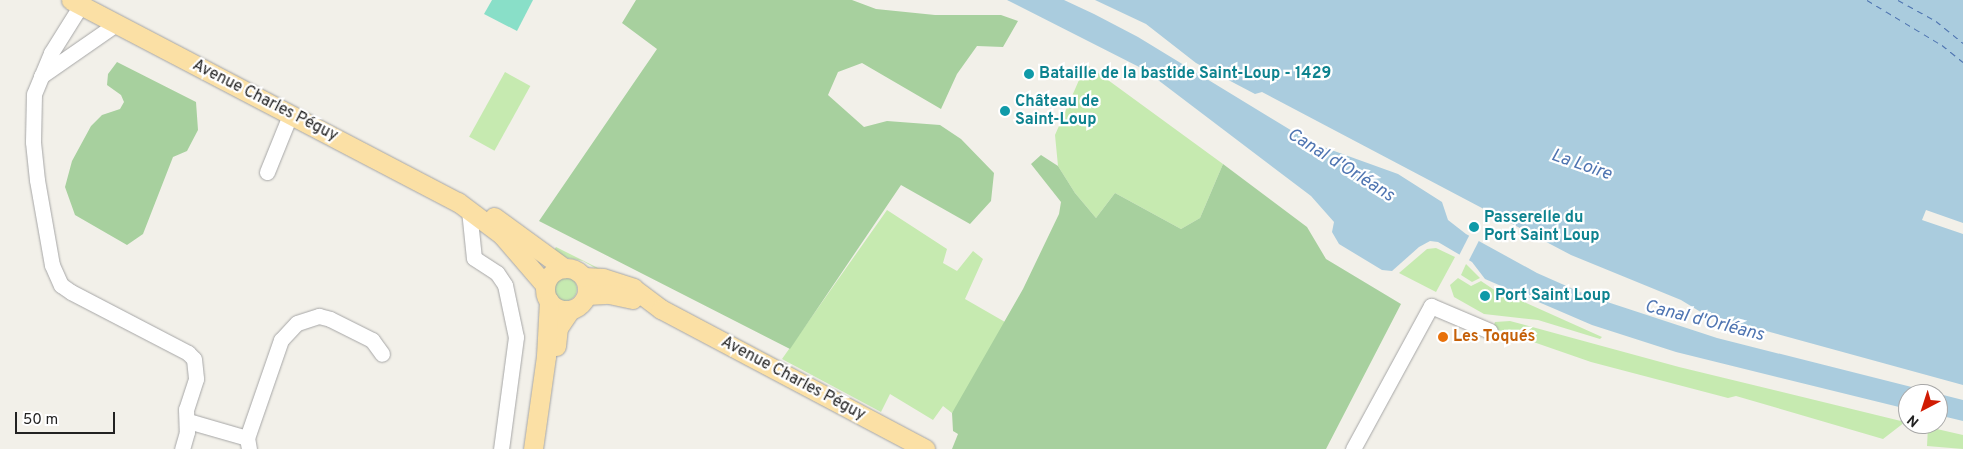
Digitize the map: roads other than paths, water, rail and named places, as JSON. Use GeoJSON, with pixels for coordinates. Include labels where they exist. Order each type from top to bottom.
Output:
{"type":"FeatureCollection","features":[{"type":"Feature","properties":{"kind":"main road","name":"Avenue Charles Péguy"},"geometry":{"type":"LineString","coordinates":[[76,3],[464,206],[486,212],[564,268]]}},
{"type":"Feature","properties":{"kind":"main road","name":"Avenue Charles Péguy"},"geometry":{"type":"LineString","coordinates":[[464,206],[522,256],[547,293]]}},
{"type":"Feature","properties":{"kind":"main road"},"geometry":{"type":"LineString","coordinates":[[533,449],[546,356],[547,293],[552,273],[564,268],[578,271],[585,286],[582,303],[570,310],[558,328],[543,449]]}},
{"type":"Feature","properties":{"kind":"main road","name":"Avenue Charles Péguy"},"geometry":{"type":"LineString","coordinates":[[585,286],[603,278],[633,288],[661,309],[925,449]]}},
{"type":"Feature","properties":{"kind":"main road"},"geometry":{"type":"LineString","coordinates":[[547,293],[558,309],[570,310]]}},
{"type":"Feature","properties":{"kind":"street"},"geometry":{"type":"LineString","coordinates":[[76,3],[51,53],[34,94],[33,142],[40,197],[56,276],[71,292],[188,353],[194,359],[196,379],[186,409],[188,421],[182,449]]}},
{"type":"Feature","properties":{"kind":"street"},"geometry":{"type":"LineString","coordinates":[[41,76],[116,24]]}},
{"type":"Feature","properties":{"kind":"street"},"geometry":{"type":"LineString","coordinates":[[267,172],[290,115]]}},
{"type":"Feature","properties":{"kind":"street"},"geometry":{"type":"LineString","coordinates":[[464,206],[474,258],[497,273],[504,285],[516,337],[501,449]]}},
{"type":"Feature","properties":{"kind":"street"},"geometry":{"type":"LineString","coordinates":[[1353,449],[1431,306],[1490,331]]}},
{"type":"Feature","properties":{"kind":"street"},"geometry":{"type":"LineString","coordinates":[[188,421],[248,444],[281,340],[297,323],[319,316],[330,319],[372,340],[382,354]]}},
{"type":"Feature","properties":{"kind":"water","name":"Canal d'Orléans"},"geometry":{"type":"Polygon","coordinates":[[[1007,0],[1064,0],[1094,14],[1138,37],[1312,143],[1398,174],[1442,202],[1448,220],[1466,234],[1537,273],[1589,296],[1717,338],[1900,384],[1898,384],[1898,407],[1676,352],[1592,325],[1485,279],[1472,262],[1438,242],[1430,241],[1419,247],[1392,271],[1382,270],[1339,244],[1332,232],[1334,222],[1311,196],[1158,80],[1153,80],[1149,72],[1007,0]]]}},
{"type":"Feature","properties":{"kind":"water","name":"La Loire"},"geometry":{"type":"Polygon","coordinates":[[[1095,0],[1963,0],[1963,223],[1926,210],[1922,220],[1963,234],[1963,385],[1704,314],[1681,300],[1571,255],[1262,92],[1255,94],[1196,63],[1146,24],[1095,0]]]}},
{"type":"Feature","properties":{"kind":"water"},"geometry":{"type":"Polygon","coordinates":[[[1948,396],[1963,400],[1963,421],[1948,417],[1948,396]]]}},
{"type":"Feature","properties":{"kind":"place","name":"Bataille de la bastide Saint-Loup - 1429"},"geometry":{"type":"Point","coordinates":[1029,74]}},
{"type":"Feature","properties":{"kind":"place","name":"Château de Saint-Loup"},"geometry":{"type":"Point","coordinates":[1005,111]}},
{"type":"Feature","properties":{"kind":"place","name":"Passerelle du Port Saint Loup"},"geometry":{"type":"Point","coordinates":[1474,227]}},
{"type":"Feature","properties":{"kind":"place","name":"Port Saint Loup"},"geometry":{"type":"Point","coordinates":[1485,296]}},
{"type":"Feature","properties":{"kind":"place","name":"Les Toqués"},"geometry":{"type":"Point","coordinates":[1443,337]}}]}
